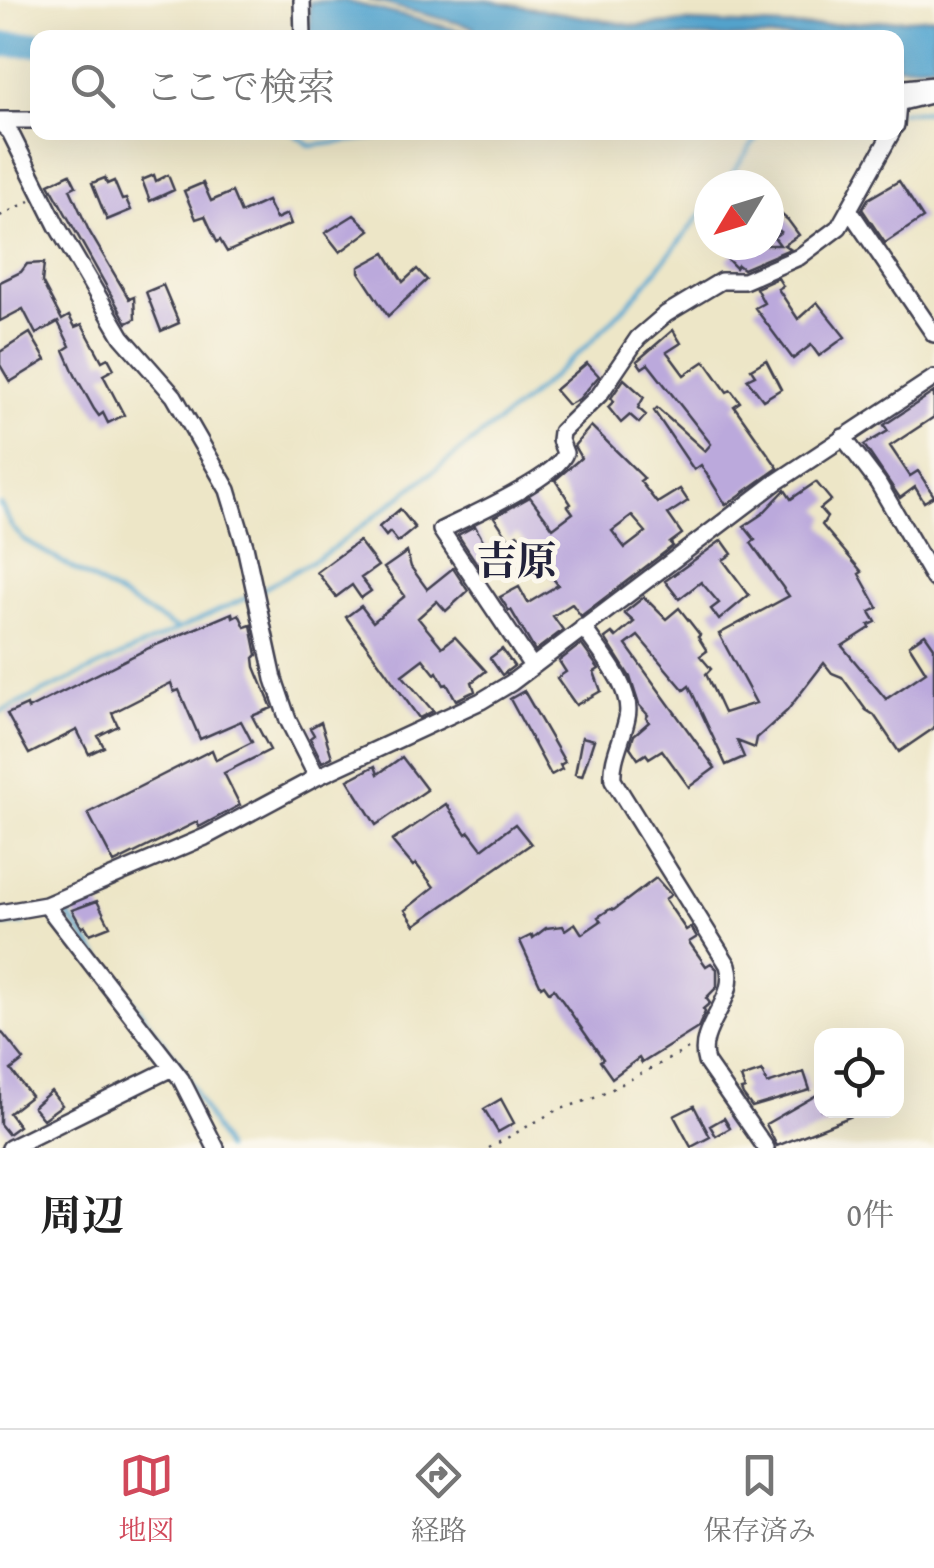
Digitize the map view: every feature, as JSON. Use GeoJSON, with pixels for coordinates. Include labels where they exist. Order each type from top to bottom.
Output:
{"type":"FeatureCollection","features":[{"type":"Feature","properties":{"kind":"street"},"geometry":{"type":"LineString","coordinates":[[302,0],[303,30]]}},
{"type":"Feature","properties":{"kind":"street"},"geometry":{"type":"LineString","coordinates":[[904,88],[934,85]]}},
{"type":"Feature","properties":{"kind":"street"},"geometry":{"type":"LineString","coordinates":[[904,102],[934,94]]}},
{"type":"Feature","properties":{"kind":"street"},"geometry":{"type":"LineString","coordinates":[[0,122],[30,120]]}},
{"type":"Feature","properties":{"kind":"street"},"geometry":{"type":"LineString","coordinates":[[0,122],[10,132],[41,195],[122,337],[174,396],[219,473],[237,513],[274,679],[288,720],[317,777]]}},
{"type":"Feature","properties":{"kind":"street"},"geometry":{"type":"LineString","coordinates":[[532,666],[441,530],[500,502],[556,467],[565,453],[561,432],[592,405],[638,338],[651,326],[721,281],[744,281],[799,257],[839,227],[886,140]]}},
{"type":"Feature","properties":{"kind":"street"},"geometry":{"type":"LineString","coordinates":[[850,211],[934,334]]}},
{"type":"Feature","properties":{"kind":"street"},"geometry":{"type":"LineString","coordinates":[[0,913],[46,906],[205,837],[317,777],[481,701],[774,483],[934,378]]}},
{"type":"Feature","properties":{"kind":"street"},"geometry":{"type":"LineString","coordinates":[[843,437],[878,483],[934,579]]}},
{"type":"Feature","properties":{"kind":"street"},"geometry":{"type":"LineString","coordinates":[[582,628],[620,683],[629,706],[612,768],[613,780],[728,966],[730,986],[702,1051],[766,1148]]}},
{"type":"Feature","properties":{"kind":"street"},"geometry":{"type":"LineString","coordinates":[[46,906],[172,1068],[216,1148]]}},
{"type":"Feature","properties":{"kind":"street"},"geometry":{"type":"LineString","coordinates":[[10,1148],[172,1068]]}},
{"type":"Feature","properties":{"kind":"path"},"geometry":{"type":"LineString","coordinates":[[0,216],[41,195]]}},
{"type":"Feature","properties":{"kind":"path"},"geometry":{"type":"LineString","coordinates":[[489,1148],[704,1040]]}},
{"type":"Feature","properties":{"kind":"water"},"geometry":{"type":"Polygon","coordinates":[[[342,0],[458,30],[310,30],[309,2],[342,0]]]}},
{"type":"Feature","properties":{"kind":"water"},"geometry":{"type":"Polygon","coordinates":[[[368,0],[487,0],[635,26],[689,22],[804,27],[934,17],[934,64],[904,66],[904,30],[473,30],[368,0]]]}},
{"type":"Feature","properties":{"kind":"building"},"geometry":{"type":"Polygon","coordinates":[[[70,174],[76,186],[70,189],[89,231],[129,299],[134,297],[135,319],[127,323],[49,184],[70,174]]]}},
{"type":"Feature","properties":{"kind":"building"},"geometry":{"type":"Polygon","coordinates":[[[154,175],[156,181],[168,175],[174,190],[150,201],[142,180],[154,175]]]}},
{"type":"Feature","properties":{"kind":"building"},"geometry":{"type":"Polygon","coordinates":[[[105,178],[107,184],[114,181],[131,210],[107,220],[92,183],[105,178]]]}},
{"type":"Feature","properties":{"kind":"building"},"geometry":{"type":"Polygon","coordinates":[[[899,181],[923,218],[885,243],[862,209],[868,199],[899,181]]]}},
{"type":"Feature","properties":{"kind":"building"},"geometry":{"type":"Polygon","coordinates":[[[203,183],[211,201],[232,192],[241,213],[267,201],[276,219],[287,214],[291,224],[227,252],[220,240],[217,242],[205,216],[196,219],[184,191],[203,183]]]}},
{"type":"Feature","properties":{"kind":"building"},"geometry":{"type":"Polygon","coordinates":[[[354,215],[370,230],[340,252],[325,233],[354,215]]]}},
{"type":"Feature","properties":{"kind":"building"},"geometry":{"type":"Polygon","coordinates":[[[784,217],[788,220],[799,235],[784,245],[784,217]]]}},
{"type":"Feature","properties":{"kind":"building"},"geometry":{"type":"Polygon","coordinates":[[[385,253],[403,282],[417,269],[427,280],[388,316],[359,272],[359,267],[385,253]]]}},
{"type":"Feature","properties":{"kind":"building"},"geometry":{"type":"Polygon","coordinates":[[[728,260],[764,260],[743,269],[738,265],[736,268],[728,260]]]}},
{"type":"Feature","properties":{"kind":"building"},"geometry":{"type":"Polygon","coordinates":[[[44,263],[42,282],[62,320],[69,316],[75,327],[82,324],[102,361],[108,358],[114,369],[103,375],[124,415],[108,423],[103,413],[99,416],[94,409],[75,375],[64,350],[70,346],[58,322],[36,334],[23,309],[0,321],[0,282],[21,272],[27,264],[44,263]]]}},
{"type":"Feature","properties":{"kind":"building"},"geometry":{"type":"Polygon","coordinates":[[[778,278],[783,286],[778,289],[798,319],[817,302],[845,337],[819,356],[811,345],[793,359],[755,308],[764,303],[756,288],[778,278]]]}},
{"type":"Feature","properties":{"kind":"building"},"geometry":{"type":"Polygon","coordinates":[[[163,285],[179,323],[161,331],[146,292],[163,285]]]}},
{"type":"Feature","properties":{"kind":"building"},"geometry":{"type":"Polygon","coordinates":[[[673,330],[681,343],[667,352],[684,375],[705,361],[727,392],[731,390],[740,402],[734,406],[778,468],[726,505],[701,465],[694,470],[654,411],[657,408],[705,451],[711,444],[648,364],[642,368],[637,361],[673,330]]]}},
{"type":"Feature","properties":{"kind":"building"},"geometry":{"type":"Polygon","coordinates":[[[30,333],[46,360],[10,382],[0,365],[0,352],[30,333]]]}},
{"type":"Feature","properties":{"kind":"building"},"geometry":{"type":"Polygon","coordinates":[[[766,360],[781,389],[763,400],[747,379],[755,375],[751,369],[766,360]]]}},
{"type":"Feature","properties":{"kind":"building"},"geometry":{"type":"Polygon","coordinates":[[[587,363],[599,376],[579,399],[568,405],[555,390],[587,363]]]}},
{"type":"Feature","properties":{"kind":"building"},"geometry":{"type":"Polygon","coordinates":[[[624,379],[644,397],[638,408],[646,415],[639,423],[630,415],[621,423],[608,407],[624,379]]]}},
{"type":"Feature","properties":{"kind":"building"},"geometry":{"type":"Polygon","coordinates":[[[934,392],[934,417],[890,446],[910,476],[918,471],[934,496],[924,502],[915,487],[900,498],[864,445],[888,431],[884,425],[934,392]]]}},
{"type":"Feature","properties":{"kind":"building"},"geometry":{"type":"Polygon","coordinates":[[[591,426],[644,478],[640,481],[657,503],[680,489],[688,501],[668,514],[682,534],[670,543],[673,546],[581,616],[572,604],[553,616],[563,630],[535,651],[500,597],[519,587],[528,603],[558,585],[527,544],[517,534],[509,539],[494,517],[530,497],[553,528],[573,513],[555,480],[581,458],[574,446],[591,426]],[[632,516],[612,531],[625,548],[646,532],[632,516]]]}},
{"type":"Feature","properties":{"kind":"building"},"geometry":{"type":"Polygon","coordinates":[[[816,482],[831,500],[820,509],[827,517],[822,525],[862,572],[859,574],[878,608],[870,612],[876,622],[842,646],[886,699],[926,672],[909,645],[925,634],[934,647],[934,728],[899,752],[842,677],[824,663],[787,711],[757,738],[755,748],[737,741],[744,757],[726,765],[689,686],[684,690],[638,636],[626,645],[715,768],[689,787],[662,750],[638,759],[630,747],[634,735],[649,722],[648,715],[605,638],[612,633],[616,637],[634,622],[624,613],[644,597],[666,619],[679,608],[707,651],[700,656],[711,669],[706,674],[724,713],[756,703],[719,634],[789,596],[751,543],[755,540],[744,526],[785,490],[791,499],[816,482]]]}},
{"type":"Feature","properties":{"kind":"building"},"geometry":{"type":"Polygon","coordinates":[[[400,509],[415,528],[398,542],[379,527],[400,509]]]}},
{"type":"Feature","properties":{"kind":"building"},"geometry":{"type":"Polygon","coordinates":[[[475,526],[493,558],[482,570],[485,576],[458,535],[475,526]]]}},
{"type":"Feature","properties":{"kind":"building"},"geometry":{"type":"Polygon","coordinates":[[[722,540],[732,554],[723,560],[749,595],[719,620],[711,609],[719,603],[701,582],[679,599],[665,581],[722,540]]]}},
{"type":"Feature","properties":{"kind":"building"},"geometry":{"type":"Polygon","coordinates":[[[359,541],[378,566],[361,578],[371,591],[361,598],[352,585],[336,597],[317,572],[359,541]]]}},
{"type":"Feature","properties":{"kind":"building"},"geometry":{"type":"Polygon","coordinates":[[[407,552],[411,567],[427,589],[453,568],[468,591],[446,611],[437,601],[418,618],[442,647],[455,637],[486,671],[472,682],[475,691],[456,700],[447,684],[423,659],[402,675],[433,711],[419,718],[346,617],[361,606],[373,622],[405,596],[384,568],[407,552]]]}},
{"type":"Feature","properties":{"kind":"building"},"geometry":{"type":"Polygon","coordinates":[[[232,613],[233,617],[239,614],[245,627],[251,625],[257,655],[255,667],[272,708],[252,716],[270,750],[224,773],[240,805],[114,863],[88,813],[212,750],[216,760],[252,742],[241,721],[200,739],[179,690],[174,692],[171,683],[112,713],[118,726],[98,736],[104,747],[89,754],[77,730],[29,754],[7,714],[27,705],[28,709],[149,648],[232,613]]]}},
{"type":"Feature","properties":{"kind":"building"},"geometry":{"type":"Polygon","coordinates":[[[581,644],[599,669],[594,672],[601,691],[576,705],[557,678],[566,672],[559,661],[581,644]]]}},
{"type":"Feature","properties":{"kind":"building"},"geometry":{"type":"Polygon","coordinates":[[[502,649],[514,666],[502,675],[490,658],[502,649]]]}},
{"type":"Feature","properties":{"kind":"building"},"geometry":{"type":"Polygon","coordinates":[[[524,691],[565,762],[560,765],[562,769],[551,775],[510,699],[524,691]]]}},
{"type":"Feature","properties":{"kind":"building"},"geometry":{"type":"Polygon","coordinates":[[[321,722],[332,757],[322,762],[310,738],[314,735],[310,728],[321,722]]]}},
{"type":"Feature","properties":{"kind":"building"},"geometry":{"type":"Polygon","coordinates":[[[582,737],[594,740],[582,776],[575,774],[582,737]]]}},
{"type":"Feature","properties":{"kind":"building"},"geometry":{"type":"Polygon","coordinates":[[[402,757],[427,790],[376,825],[348,780],[375,766],[378,774],[402,757]]]}},
{"type":"Feature","properties":{"kind":"building"},"geometry":{"type":"Polygon","coordinates":[[[446,804],[466,834],[469,832],[482,849],[515,824],[531,844],[415,925],[405,910],[434,887],[392,841],[446,804]]]}},
{"type":"Feature","properties":{"kind":"building"},"geometry":{"type":"Polygon","coordinates":[[[656,878],[671,895],[665,899],[686,930],[691,927],[697,937],[689,942],[706,966],[711,963],[717,969],[717,987],[706,998],[710,1003],[703,1009],[698,1028],[642,1063],[639,1058],[612,1078],[554,989],[549,992],[544,985],[541,987],[520,941],[532,935],[533,938],[546,928],[563,926],[565,930],[575,923],[582,934],[601,921],[598,917],[614,910],[656,878]]]}},
{"type":"Feature","properties":{"kind":"building"},"geometry":{"type":"Polygon","coordinates":[[[97,901],[110,926],[90,934],[72,910],[97,901]]]}},
{"type":"Feature","properties":{"kind":"building"},"geometry":{"type":"Polygon","coordinates":[[[0,1030],[24,1060],[11,1070],[31,1096],[9,1113],[19,1126],[8,1134],[0,1124],[0,1030]]]}},
{"type":"Feature","properties":{"kind":"building"},"geometry":{"type":"Polygon","coordinates":[[[762,1071],[767,1084],[804,1072],[810,1090],[752,1107],[741,1090],[745,1089],[741,1078],[762,1071]]]}},
{"type":"Feature","properties":{"kind":"building"},"geometry":{"type":"Polygon","coordinates":[[[51,1091],[62,1105],[43,1119],[33,1107],[51,1091]]]}},
{"type":"Feature","properties":{"kind":"building"},"geometry":{"type":"Polygon","coordinates":[[[814,1097],[814,1118],[847,1118],[777,1146],[766,1124],[814,1097]]]}},
{"type":"Feature","properties":{"kind":"building"},"geometry":{"type":"Polygon","coordinates":[[[501,1099],[514,1123],[498,1132],[484,1109],[501,1099]]]}},
{"type":"Feature","properties":{"kind":"building"},"geometry":{"type":"Polygon","coordinates":[[[694,1106],[710,1137],[691,1147],[674,1116],[694,1106]]]}},
{"type":"Feature","properties":{"kind":"building"},"geometry":{"type":"Polygon","coordinates":[[[724,1118],[730,1128],[716,1136],[710,1126],[724,1118]]]}},
{"type":"Feature","properties":{"kind":"waterway"},"geometry":{"type":"LineString","coordinates":[[0,45],[30,44]]}},
{"type":"Feature","properties":{"kind":"waterway"},"geometry":{"type":"LineString","coordinates":[[904,112],[934,111]]}},
{"type":"Feature","properties":{"kind":"waterway"},"geometry":{"type":"LineString","coordinates":[[302,140],[311,146],[358,140]]}},
{"type":"Feature","properties":{"kind":"waterway"},"geometry":{"type":"LineString","coordinates":[[734,170],[755,140]]}},
{"type":"Feature","properties":{"kind":"waterway"},"geometry":{"type":"LineString","coordinates":[[258,592],[328,552],[519,406],[589,344],[640,291],[694,223]]}},
{"type":"Feature","properties":{"kind":"waterway"},"geometry":{"type":"LineString","coordinates":[[0,504],[24,540],[177,629]]}},
{"type":"Feature","properties":{"kind":"waterway"},"geometry":{"type":"LineString","coordinates":[[0,712],[250,596]]}},
{"type":"Feature","properties":{"kind":"waterway"},"geometry":{"type":"LineString","coordinates":[[61,911],[180,1064],[225,1148]]}},
{"type":"Feature","properties":{"kind":"waterway"},"geometry":{"type":"LineString","coordinates":[[0,925],[25,923]]}},
{"type":"Feature","properties":{"kind":"district","name":"吉原"},"geometry":{"type":"Point","coordinates":[517,561]}}]}
